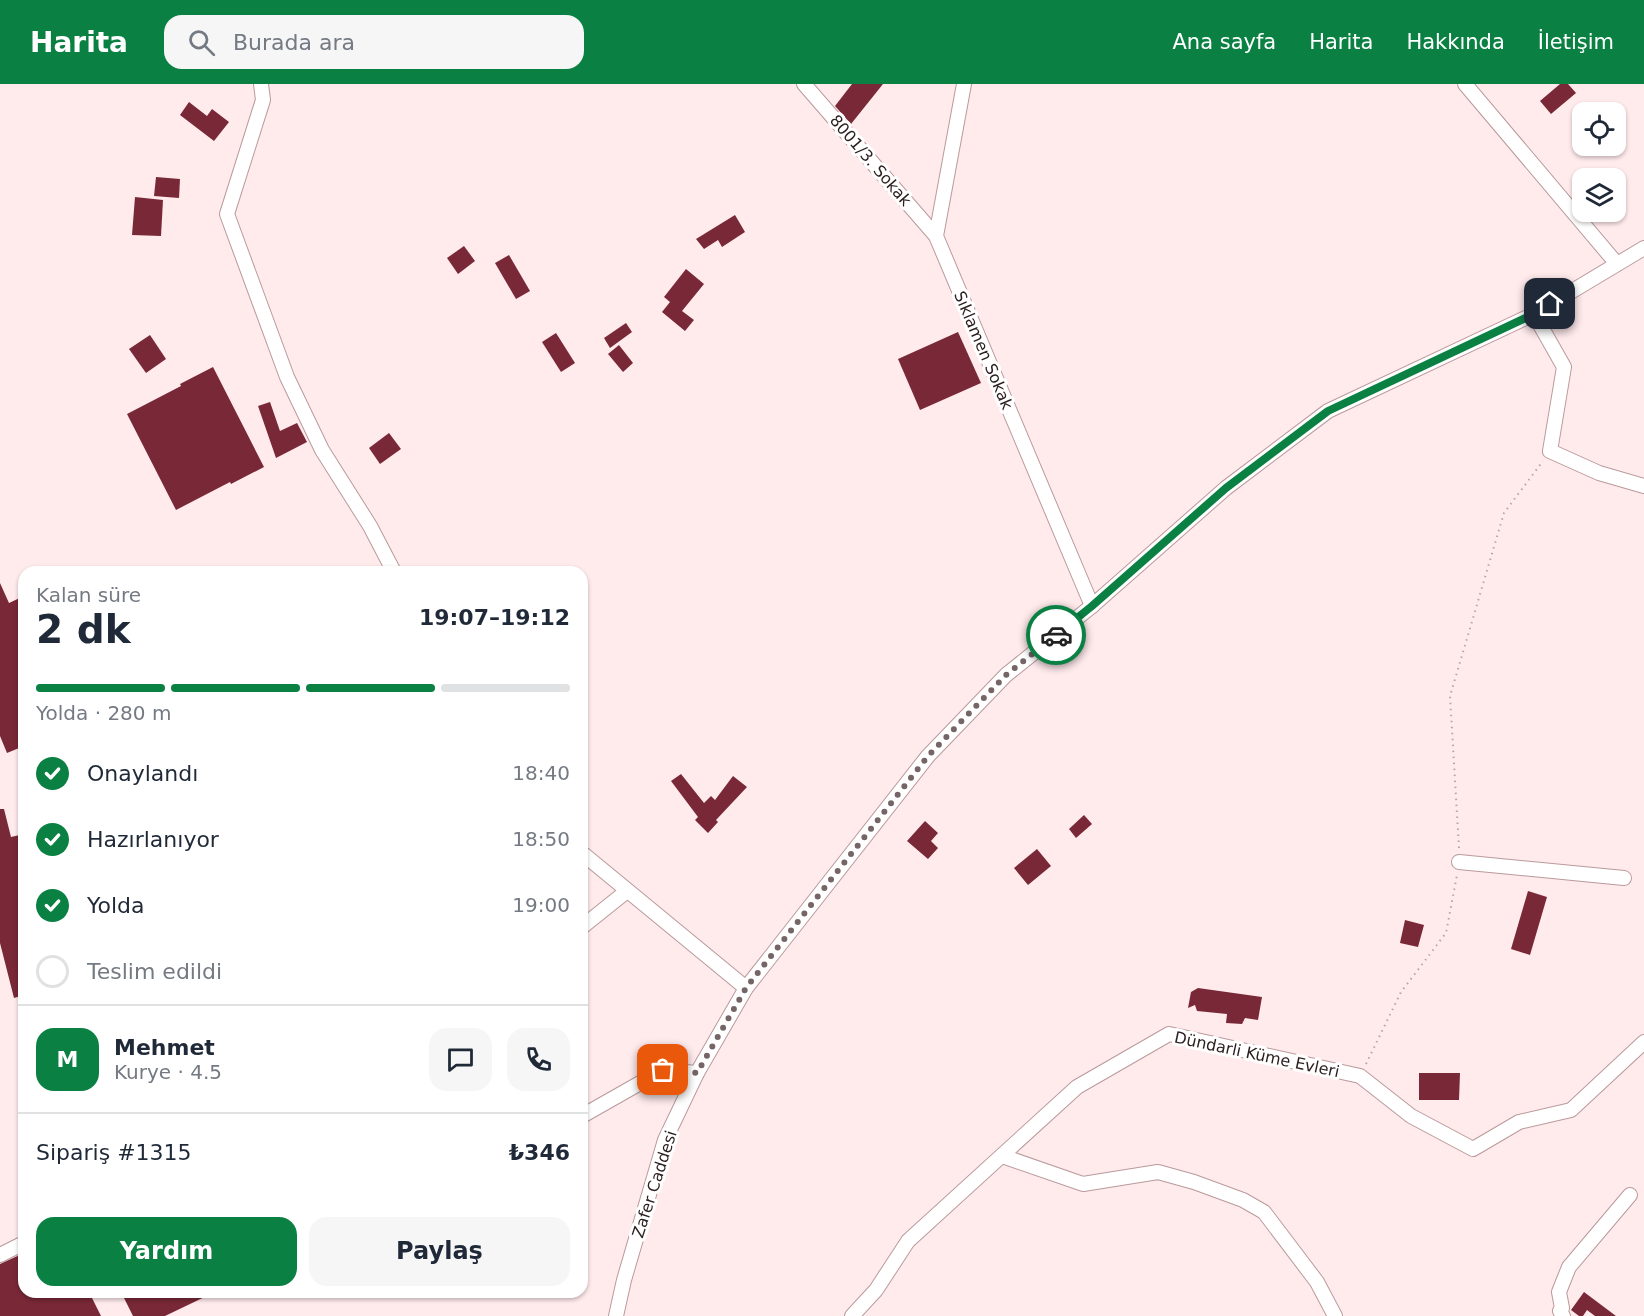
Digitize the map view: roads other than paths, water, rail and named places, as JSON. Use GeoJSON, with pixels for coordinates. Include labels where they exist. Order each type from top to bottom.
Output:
{"type":"FeatureCollection","features":[{"type":"Feature","properties":{"kind":"street"},"geometry":{"type":"LineString","coordinates":[[261,84],[262,100],[227,214],[286,377],[322,450],[370,526],[391,566]]}},
{"type":"Feature","properties":{"kind":"street","name":"8001/3. Sokak"},"geometry":{"type":"LineString","coordinates":[[804,84],[936,236]]}},
{"type":"Feature","properties":{"kind":"street"},"geometry":{"type":"LineString","coordinates":[[936,236],[964,84]]}},
{"type":"Feature","properties":{"kind":"street"},"geometry":{"type":"LineString","coordinates":[[1465,84],[1617,264]]}},
{"type":"Feature","properties":{"kind":"street","name":"Sıklamen Sokak"},"geometry":{"type":"LineString","coordinates":[[936,236],[1092,606]]}},
{"type":"Feature","properties":{"kind":"street","name":"Zafer Caddesi"},"geometry":{"type":"LineString","coordinates":[[616,1316],[624,1280],[665,1140],[697,1073],[746,988],[928,756],[1006,675],[1092,606],[1226,488],[1328,411],[1534,314],[1644,248]]}},
{"type":"Feature","properties":{"kind":"street"},"geometry":{"type":"LineString","coordinates":[[1534,314],[1564,368],[1550,451],[1599,473],[1644,486]]}},
{"type":"Feature","properties":{"kind":"street"},"geometry":{"type":"LineString","coordinates":[[588,858],[746,988]]}},
{"type":"Feature","properties":{"kind":"street"},"geometry":{"type":"LineString","coordinates":[[1460,862],[1624,878]]}},
{"type":"Feature","properties":{"kind":"street"},"geometry":{"type":"LineString","coordinates":[[588,922],[627,891]]}},
{"type":"Feature","properties":{"kind":"street","name":"Dündarli Küme Evleri"},"geometry":{"type":"LineString","coordinates":[[852,1316],[876,1290],[908,1241],[1077,1087],[1169,1034],[1360,1076],[1411,1116],[1473,1149],[1519,1122],[1571,1110],[1644,1042]]}},
{"type":"Feature","properties":{"kind":"street"},"geometry":{"type":"LineString","coordinates":[[588,1113],[663,1070],[697,1073]]}},
{"type":"Feature","properties":{"kind":"street"},"geometry":{"type":"LineString","coordinates":[[1002,1156],[1083,1184],[1158,1172],[1244,1200],[1264,1212],[1317,1282],[1335,1316]]}},
{"type":"Feature","properties":{"kind":"street"},"geometry":{"type":"LineString","coordinates":[[1563,1316],[1560,1311],[1562,1308],[1559,1292],[1569,1268],[1629,1195]]}},
{"type":"Feature","properties":{"kind":"street"},"geometry":{"type":"LineString","coordinates":[[0,1255],[18,1246]]}}]}
